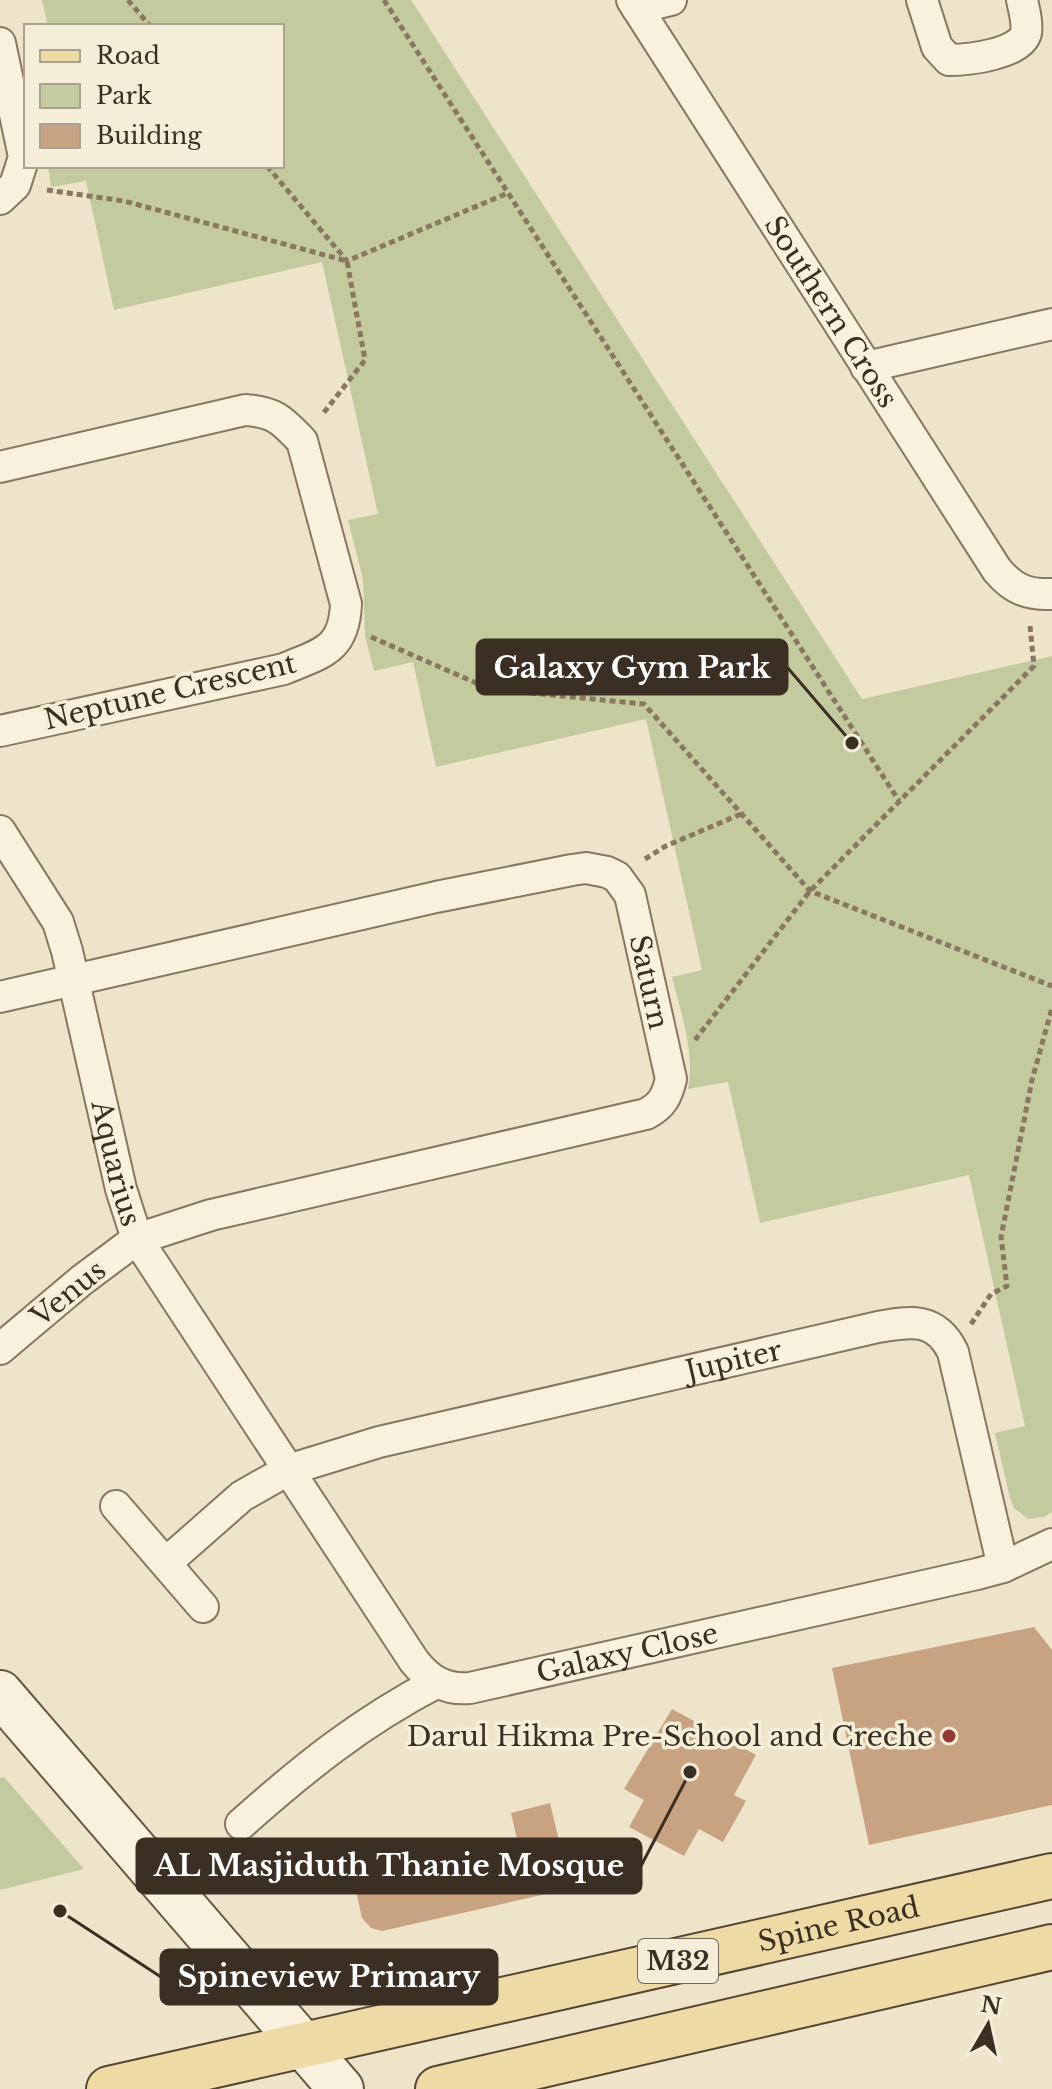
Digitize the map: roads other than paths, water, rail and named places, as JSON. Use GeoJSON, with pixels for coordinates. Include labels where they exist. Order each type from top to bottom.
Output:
{"type":"FeatureCollection","features":[{"type":"Feature","properties":{"kind":"main road","name":"Spine Road"},"geometry":{"type":"LineString","coordinates":[[109,2089],[1052,1876]]}},
{"type":"Feature","properties":{"kind":"main road","name":"M32"},"geometry":{"type":"LineString","coordinates":[[438,2089],[1052,1947]]}},
{"type":"Feature","properties":{"kind":"street"},"geometry":{"type":"LineString","coordinates":[[635,4],[671,0]]}},
{"type":"Feature","properties":{"kind":"street"},"geometry":{"type":"LineString","coordinates":[[922,0],[928,27],[937,47],[949,60],[960,60],[1011,49],[1020,44],[1026,25],[1022,0]]}},
{"type":"Feature","properties":{"kind":"street","name":"Southern Cross"},"geometry":{"type":"LineString","coordinates":[[635,4],[997,570],[1009,584],[1039,594]]}},
{"type":"Feature","properties":{"kind":"street"},"geometry":{"type":"LineString","coordinates":[[0,43],[24,157],[7,192]]}},
{"type":"Feature","properties":{"kind":"street"},"geometry":{"type":"LineString","coordinates":[[866,367],[1052,324]]}},
{"type":"Feature","properties":{"kind":"street","name":"Neptune Crescent"},"geometry":{"type":"LineString","coordinates":[[0,467],[245,410],[266,412],[283,420],[302,441],[346,604],[345,625],[337,640],[322,653],[284,669],[0,731]]}},
{"type":"Feature","properties":{"kind":"street","name":"Aquarius"},"geometry":{"type":"LineString","coordinates":[[0,831],[58,922],[74,979],[121,1189],[137,1239],[414,1661],[436,1683]]}},
{"type":"Feature","properties":{"kind":"street","name":"Saturn"},"geometry":{"type":"LineString","coordinates":[[74,979],[436,897],[572,870],[596,869],[617,877],[630,895],[671,1079],[667,1095],[657,1109],[211,1215],[137,1239]]}},
{"type":"Feature","properties":{"kind":"street"},"geometry":{"type":"LineString","coordinates":[[0,997],[74,979]]}},
{"type":"Feature","properties":{"kind":"street","name":"Venus"},"geometry":{"type":"LineString","coordinates":[[0,1349],[82,1280],[137,1239]]}},
{"type":"Feature","properties":{"kind":"street","name":"Jupiter"},"geometry":{"type":"LineString","coordinates":[[288,1470],[379,1442],[899,1323],[928,1324],[947,1339],[953,1352],[1003,1567]]}},
{"type":"Feature","properties":{"kind":"street"},"geometry":{"type":"LineString","coordinates":[[167,1562],[242,1496],[288,1470]]}},
{"type":"Feature","properties":{"kind":"street"},"geometry":{"type":"LineString","coordinates":[[116,1506],[203,1607]]}},
{"type":"Feature","properties":{"kind":"street","name":"Galaxy Close"},"geometry":{"type":"LineString","coordinates":[[436,1683],[470,1688],[1003,1567],[1052,1544]]}},
{"type":"Feature","properties":{"kind":"street"},"geometry":{"type":"LineString","coordinates":[[241,1824],[357,1729],[436,1683]]}},
{"type":"Feature","properties":{"kind":"street"},"geometry":{"type":"LineString","coordinates":[[0,1693],[341,2089]]}},
{"type":"Feature","properties":{"kind":"place","name":"Galaxy Gym Park"},"geometry":{"type":"Point","coordinates":[852,743]}},
{"type":"Feature","properties":{"kind":"place","name":"Darul Hikma Pre-School and Creche"},"geometry":{"type":"Point","coordinates":[949,1736]}},
{"type":"Feature","properties":{"kind":"place","name":"AL Masjiduth Thanie Mosque"},"geometry":{"type":"Point","coordinates":[690,1772]}},
{"type":"Feature","properties":{"kind":"place","name":"Spineview Primary"},"geometry":{"type":"Point","coordinates":[60,1911]}}]}
